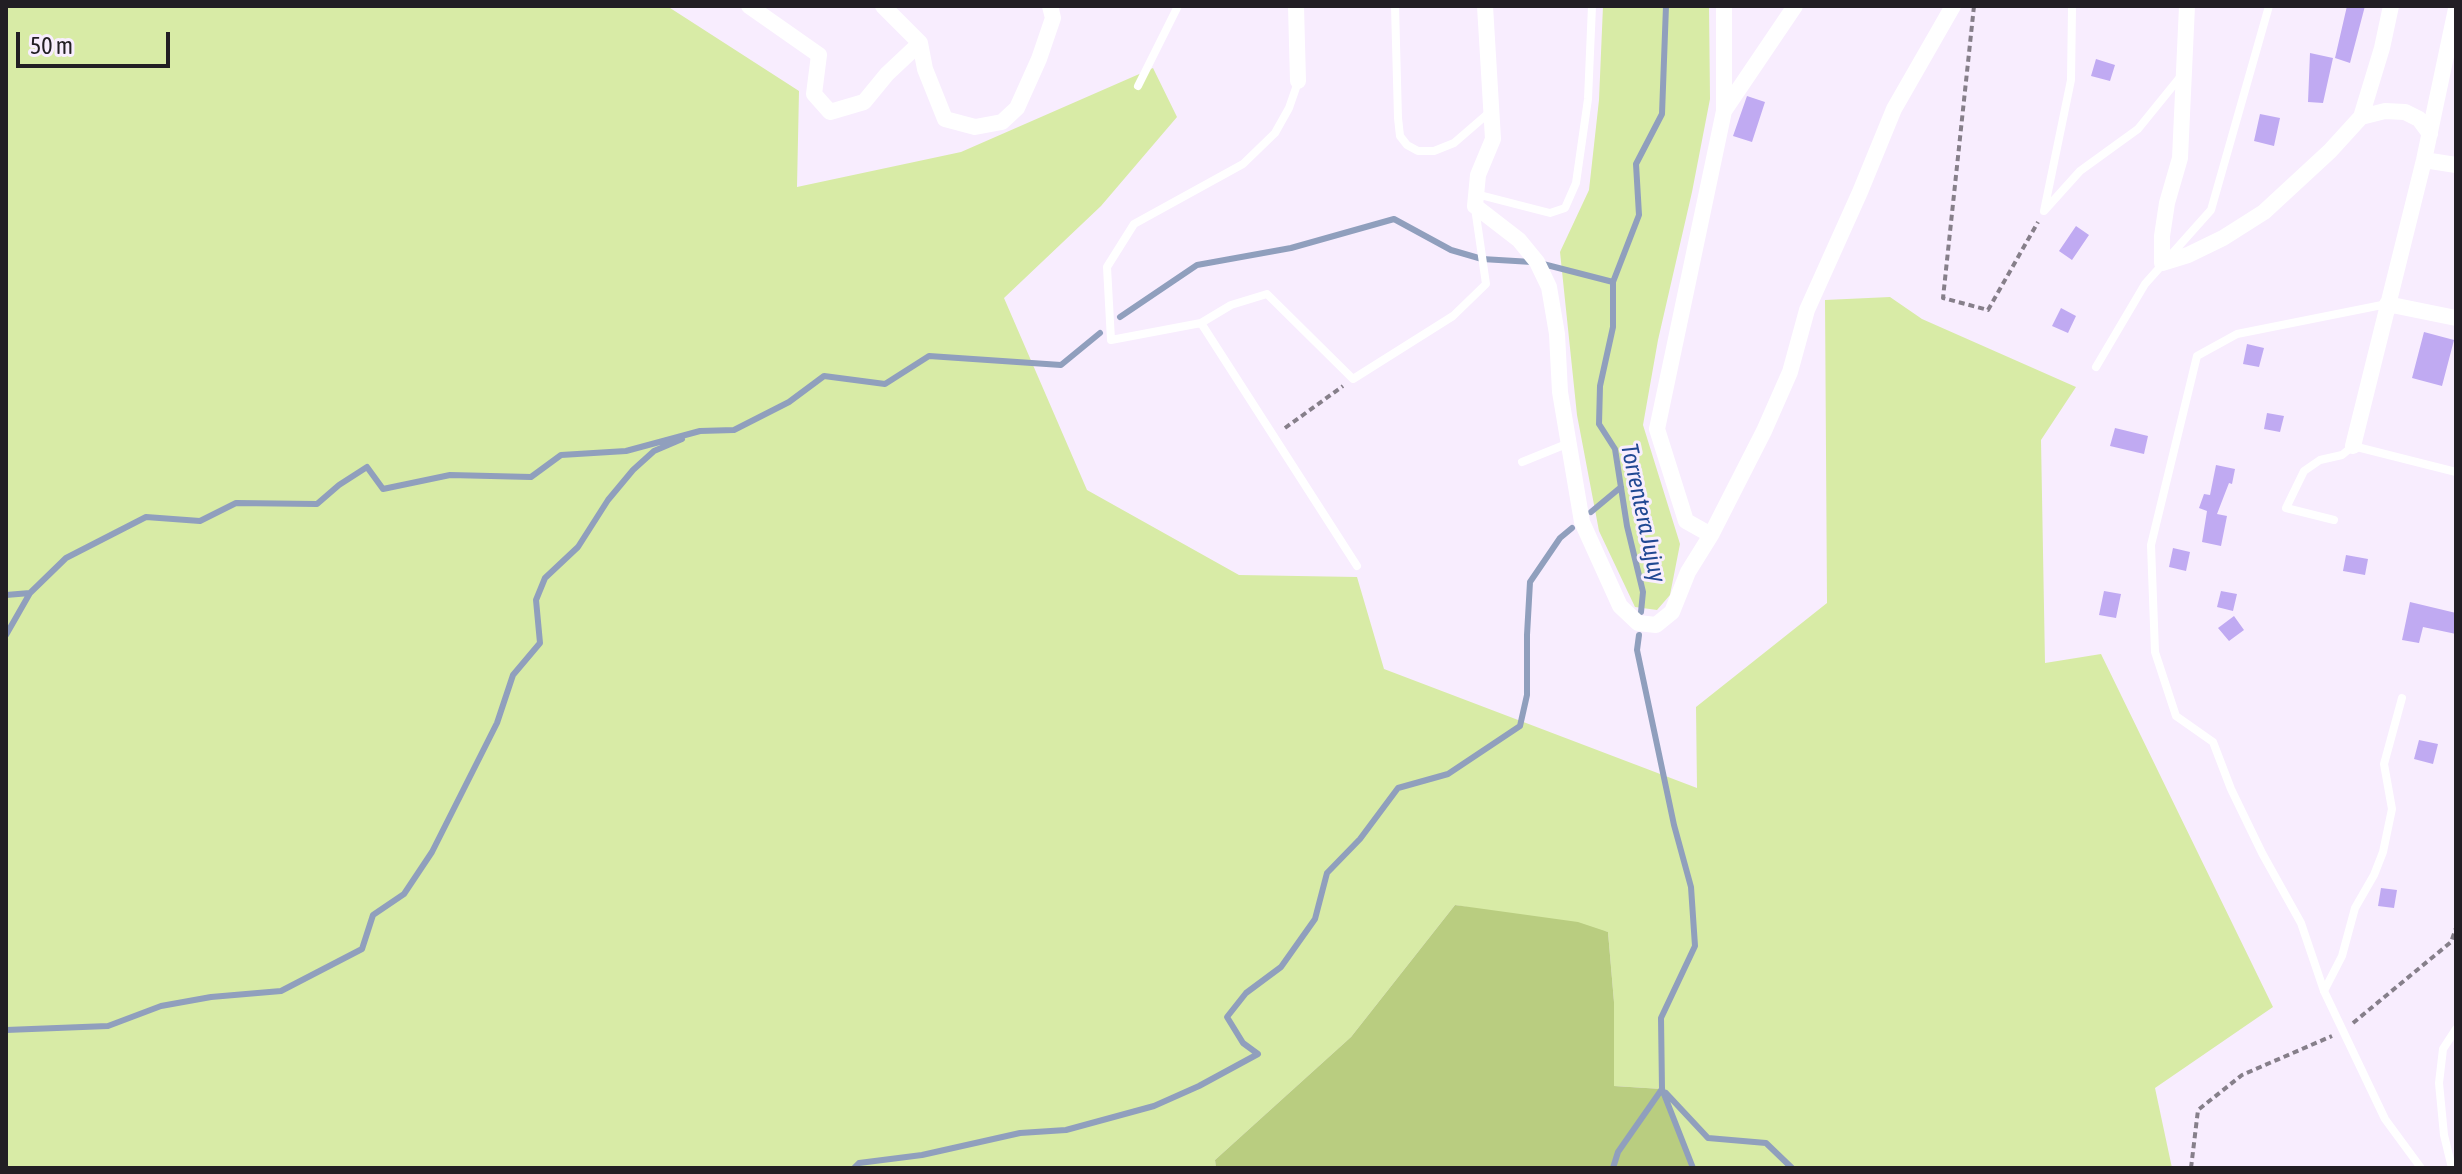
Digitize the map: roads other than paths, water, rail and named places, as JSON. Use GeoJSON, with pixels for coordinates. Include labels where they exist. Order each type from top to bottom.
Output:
{"type":"FeatureCollection","features":[{"type":"Feature","properties":{"kind":"street"},"geometry":{"type":"LineString","coordinates":[[749,6],[819,55],[814,94],[830,112],[864,102],[887,74],[920,43]]}},
{"type":"Feature","properties":{"kind":"street"},"geometry":{"type":"LineString","coordinates":[[883,6],[920,43],[925,69],[945,119],[975,127],[1002,122],[1017,108],[1053,18],[1050,6]]}},
{"type":"Feature","properties":{"kind":"street"},"geometry":{"type":"LineString","coordinates":[[1296,6],[1298,81]]}},
{"type":"Feature","properties":{"kind":"street"},"geometry":{"type":"LineString","coordinates":[[1485,6],[1493,139],[1478,175],[1475,200],[1519,240],[1537,262],[1549,287],[1557,334],[1560,392],[1582,522],[1620,606],[1638,623],[1656,625],[1672,612],[1688,572],[1711,535],[1764,431],[1790,372],[1807,310],[1894,109],[1953,6]]}},
{"type":"Feature","properties":{"kind":"street"},"geometry":{"type":"LineString","coordinates":[[1711,535],[1686,521],[1657,429],[1724,111],[1724,6]]}},
{"type":"Feature","properties":{"kind":"street"},"geometry":{"type":"LineString","coordinates":[[1724,111],[1795,6]]}},
{"type":"Feature","properties":{"kind":"street"},"geometry":{"type":"LineString","coordinates":[[2187,6],[2180,158],[2167,203],[2162,263],[2188,255],[2223,238],[2264,212],[2330,151],[2361,117],[2391,6]]}},
{"type":"Feature","properties":{"kind":"street"},"geometry":{"type":"LineString","coordinates":[[2353,446],[2424,160],[2456,11]]}},
{"type":"Feature","properties":{"kind":"street"},"geometry":{"type":"LineString","coordinates":[[2361,117],[2385,111],[2405,112],[2419,119],[2430,134]]}},
{"type":"Feature","properties":{"kind":"street"},"geometry":{"type":"LineString","coordinates":[[2424,160],[2456,165]]}},
{"type":"Feature","properties":{"kind":"street"},"geometry":{"type":"LineString","coordinates":[[2387,304],[2456,318]]}},
{"type":"Feature","properties":{"kind":"lane"},"geometry":{"type":"LineString","coordinates":[[1138,86],[1178,6]]}},
{"type":"Feature","properties":{"kind":"lane"},"geometry":{"type":"LineString","coordinates":[[1395,6],[1398,118],[1400,136],[1407,145],[1418,151],[1434,151],[1454,143],[1491,110]]}},
{"type":"Feature","properties":{"kind":"lane"},"geometry":{"type":"LineString","coordinates":[[1298,81],[1289,108],[1275,133],[1243,164],[1134,224],[1107,267],[1111,340],[1201,323],[1231,305],[1267,294],[1353,379],[1453,316],[1486,284],[1475,200],[1550,213],[1565,208],[1576,183],[1586,113],[1592,6]]}},
{"type":"Feature","properties":{"kind":"lane"},"geometry":{"type":"LineString","coordinates":[[2096,367],[2145,284],[2211,210],[2269,6]]}},
{"type":"Feature","properties":{"kind":"lane"},"geometry":{"type":"LineString","coordinates":[[2072,8],[2071,80],[2044,211],[2080,171],[2138,129],[2184,72]]}},
{"type":"Feature","properties":{"kind":"lane"},"geometry":{"type":"LineString","coordinates":[[2387,304],[2237,334],[2197,356],[2151,545],[2155,652],[2176,716],[2213,742],[2255,840],[2301,923],[2324,991],[2385,1119],[2421,1168]]}},
{"type":"Feature","properties":{"kind":"lane"},"geometry":{"type":"LineString","coordinates":[[1201,323],[1357,566]]}},
{"type":"Feature","properties":{"kind":"lane"},"geometry":{"type":"LineString","coordinates":[[1522,462],[1569,443]]}},
{"type":"Feature","properties":{"kind":"lane"},"geometry":{"type":"LineString","coordinates":[[2334,520],[2286,508],[2304,471],[2320,460],[2342,455],[2353,446],[2456,472]]}},
{"type":"Feature","properties":{"kind":"lane"},"geometry":{"type":"LineString","coordinates":[[2324,991],[2342,956],[2355,908],[2383,852],[2392,809],[2384,764],[2402,698]]}},
{"type":"Feature","properties":{"kind":"lane"},"geometry":{"type":"LineString","coordinates":[[2452,1168],[2444,1135],[2439,1083],[2443,1049],[2456,1029]]}},
{"type":"Feature","properties":{"kind":"waterway","name":"Torrentera Jujuy"},"geometry":{"type":"LineString","coordinates":[[1641,612],[1643,592],[1627,526],[1615,449],[1599,424],[1600,386],[1613,327],[1613,282],[1639,215],[1636,164],[1662,114],[1666,6]]}},
{"type":"Feature","properties":{"kind":"waterway"},"geometry":{"type":"LineString","coordinates":[[1120,317],[1197,265],[1291,248],[1394,219],[1451,250],[1482,259],[1532,262]]}},
{"type":"Feature","properties":{"kind":"waterway"},"geometry":{"type":"LineString","coordinates":[[1543,264],[1613,282]]}},
{"type":"Feature","properties":{"kind":"waterway"},"geometry":{"type":"LineString","coordinates":[[6,595],[30,593],[66,558],[146,517],[200,521],[236,503],[317,504],[367,467],[383,489],[450,475],[531,477],[561,455],[626,451],[700,431],[734,430],[789,402],[824,376],[885,384],[929,356],[1061,365],[1100,333]]}},
{"type":"Feature","properties":{"kind":"waterway"},"geometry":{"type":"LineString","coordinates":[[6,1030],[108,1026],[161,1006],[211,997],[281,991],[362,949],[373,915],[404,894],[432,852],[497,723],[513,675],[540,643],[536,600],[545,578],[578,547],[608,500],[633,470],[654,451],[682,439]]}},
{"type":"Feature","properties":{"kind":"waterway"},"geometry":{"type":"LineString","coordinates":[[1591,512],[1621,487]]}},
{"type":"Feature","properties":{"kind":"waterway"},"geometry":{"type":"LineString","coordinates":[[854,1168],[859,1163],[922,1155],[1020,1133],[1066,1130],[1154,1106],[1258,1054],[1243,1043],[1227,1017],[1246,993],[1281,967],[1315,919],[1327,873],[1360,839],[1398,788],[1448,774],[1520,726],[1527,695],[1530,582],[1560,538],[1572,528]]}},
{"type":"Feature","properties":{"kind":"waterway"},"geometry":{"type":"LineString","coordinates":[[6,635],[30,593]]}},
{"type":"Feature","properties":{"kind":"waterway","name":"Torrentera Jujuy"},"geometry":{"type":"LineString","coordinates":[[1639,635],[1637,650],[1674,825],[1691,887],[1695,946],[1661,1018],[1662,1089],[1693,1168]]}},
{"type":"Feature","properties":{"kind":"waterway"},"geometry":{"type":"LineString","coordinates":[[1613,1168],[1618,1152],[1662,1089]]}},
{"type":"Feature","properties":{"kind":"waterway"},"geometry":{"type":"LineString","coordinates":[[1666,1093],[1708,1138],[1766,1143],[1792,1168]]}}]}
